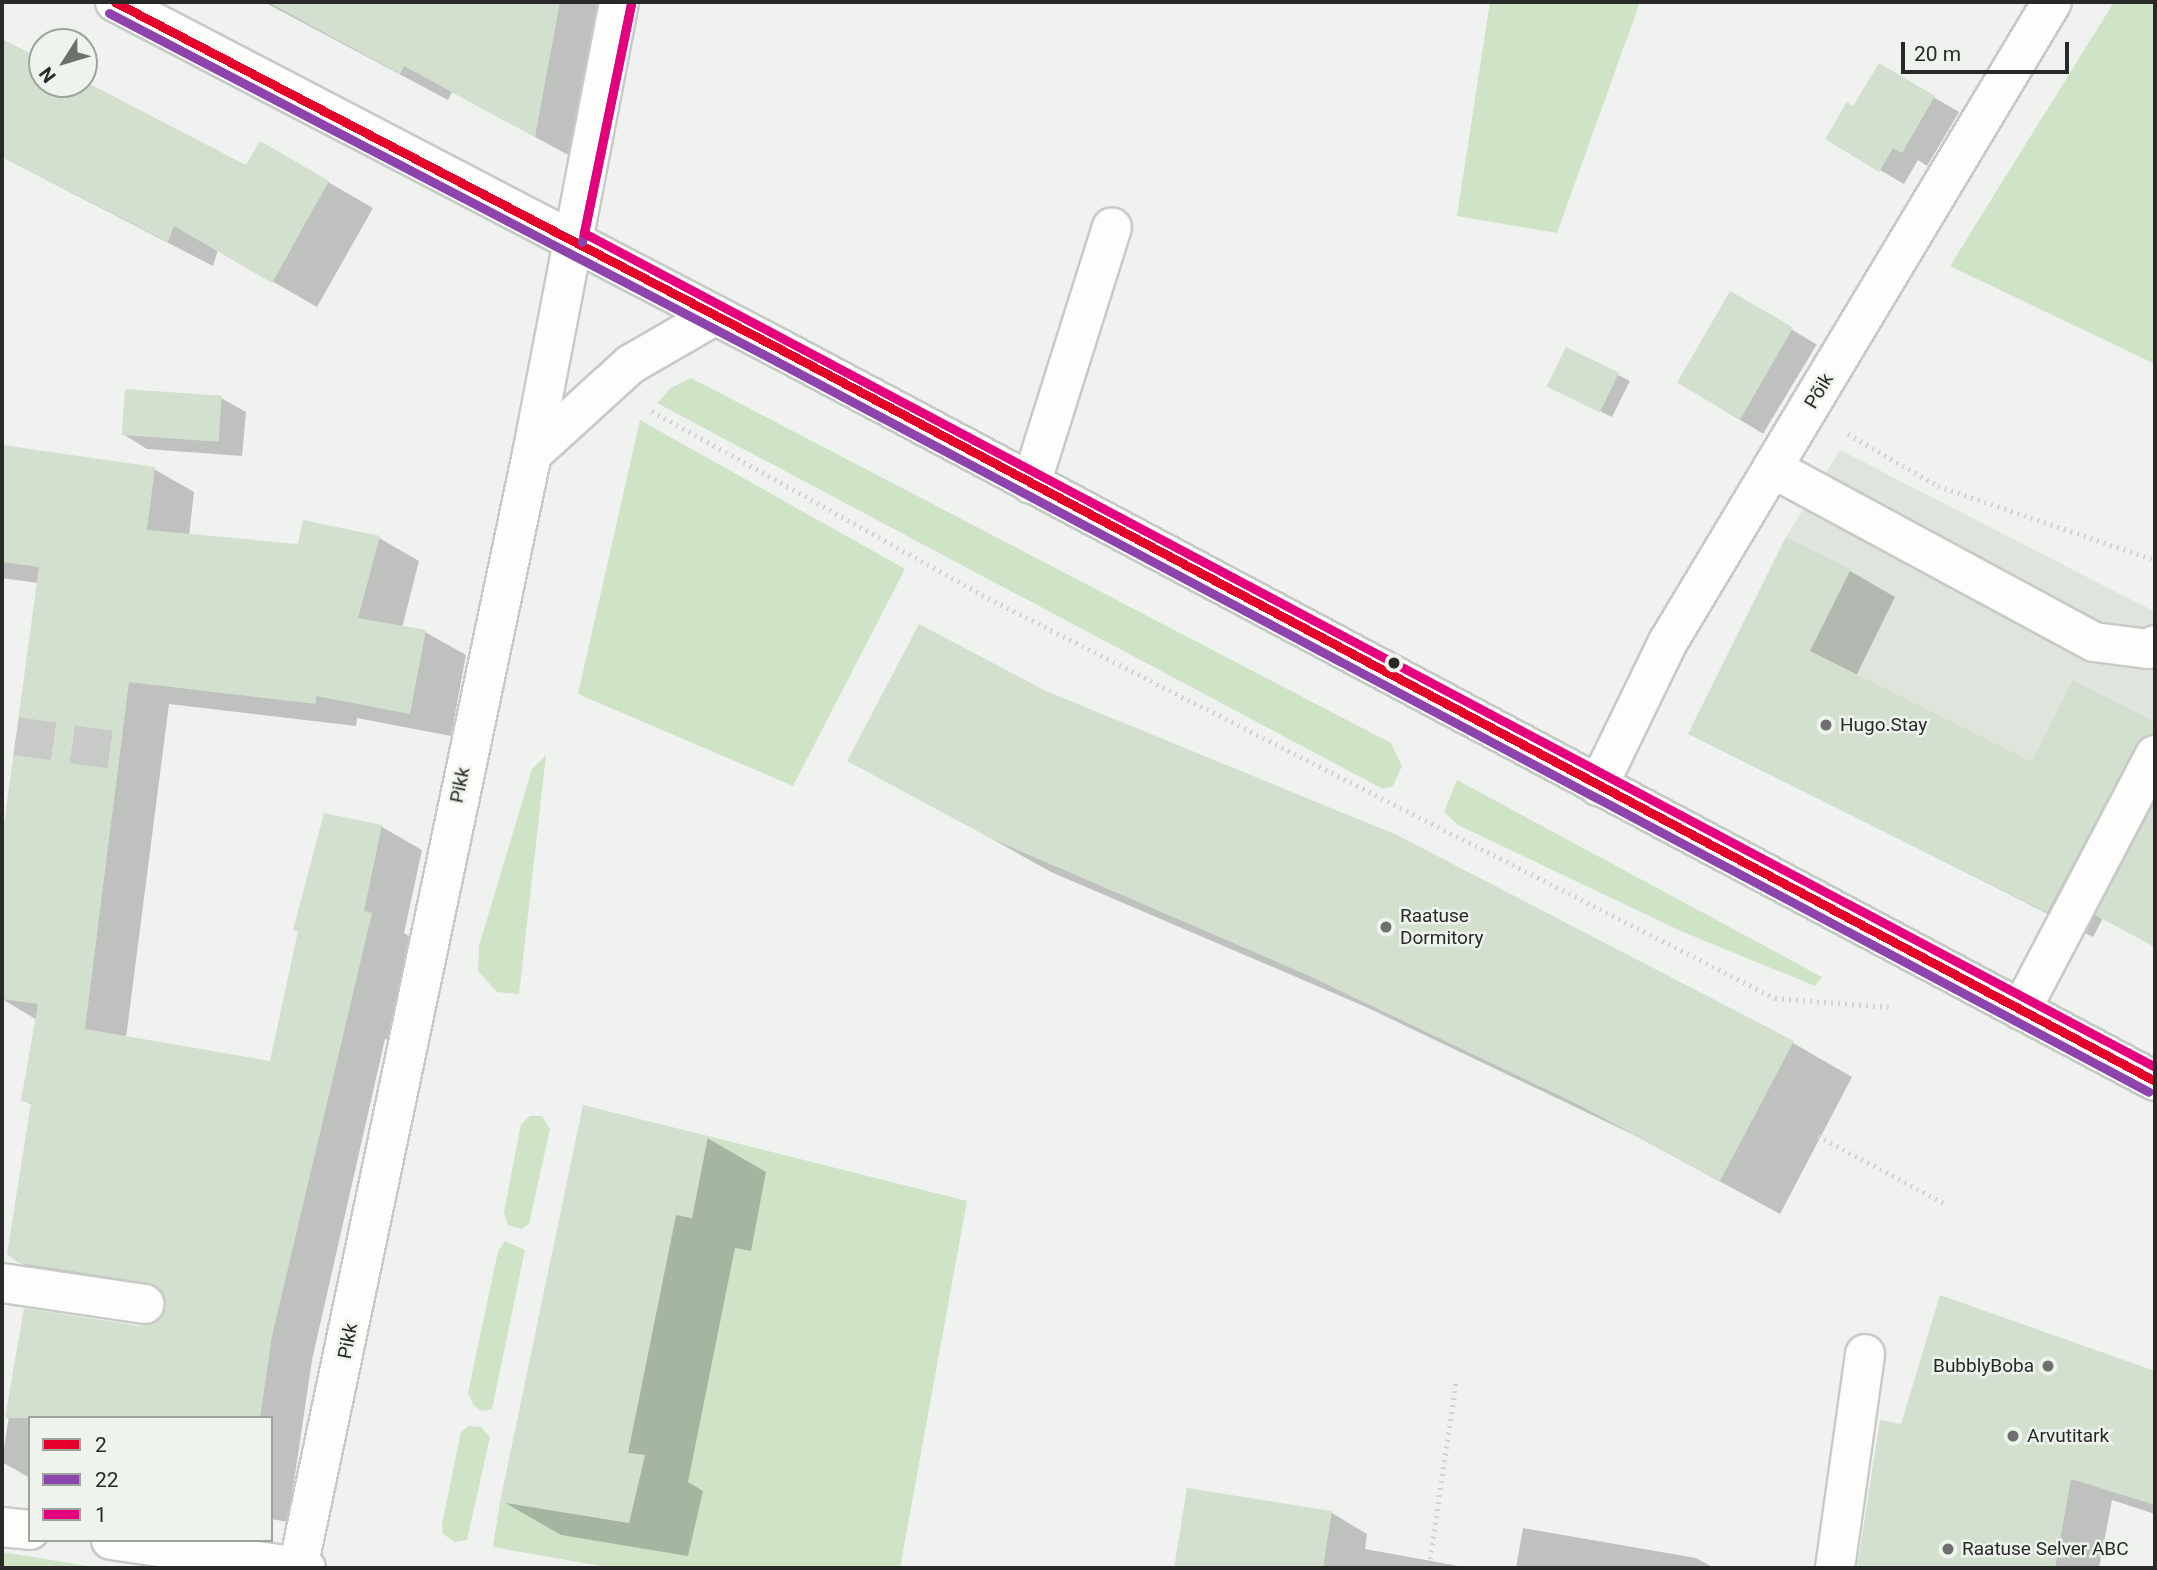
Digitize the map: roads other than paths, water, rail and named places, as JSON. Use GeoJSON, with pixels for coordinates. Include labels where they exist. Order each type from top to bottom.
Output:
{"type":"FeatureCollection","features":[{"type":"Feature","properties":{"kind":"street"},"geometry":{"type":"LineString","coordinates":[[115,2],[714,316],[2155,1081]]}},
{"type":"Feature","properties":{"kind":"street","name":"Pikk"},"geometry":{"type":"LineString","coordinates":[[301,1568],[532,454],[570,240],[619,2]]}},
{"type":"Feature","properties":{"kind":"street","name":"Põik"},"geometry":{"type":"LineString","coordinates":[[1598,786],[1668,642],[2052,2]]}},
{"type":"Feature","properties":{"kind":"street"},"geometry":{"type":"LineString","coordinates":[[1031,484],[1112,227]]}},
{"type":"Feature","properties":{"kind":"street"},"geometry":{"type":"LineString","coordinates":[[532,454],[631,364],[714,316]]}},
{"type":"Feature","properties":{"kind":"street"},"geometry":{"type":"LineString","coordinates":[[1772,468],[2094,642],[2148,649],[2155,645]]}},
{"type":"Feature","properties":{"kind":"street"},"geometry":{"type":"LineString","coordinates":[[2021,1010],[2155,755]]}},
{"type":"Feature","properties":{"kind":"street"},"geometry":{"type":"LineString","coordinates":[[2,1283],[144,1304]]}},
{"type":"Feature","properties":{"kind":"street"},"geometry":{"type":"LineString","coordinates":[[1835,1568],[1865,1354]]}},
{"type":"Feature","properties":{"kind":"street"},"geometry":{"type":"LineString","coordinates":[[2,1527],[28,1530]]}},
{"type":"Feature","properties":{"kind":"street"},"geometry":{"type":"LineString","coordinates":[[125,1542],[301,1568]]}},
{"type":"Feature","properties":{"kind":"tunnel"},"geometry":{"type":"LineString","coordinates":[[16,736],[120,751]]}},
{"type":"Feature","properties":{"kind":"place","name":"Hugo.Stay"},"geometry":{"type":"Point","coordinates":[1826,725]}},
{"type":"Feature","properties":{"kind":"place","name":"Raatuse Dormitory"},"geometry":{"type":"Point","coordinates":[1386,927]}},
{"type":"Feature","properties":{"kind":"place","name":"BubblyBoba"},"geometry":{"type":"Point","coordinates":[2048,1366]}},
{"type":"Feature","properties":{"kind":"place","name":"Arvutitark"},"geometry":{"type":"Point","coordinates":[2013,1436]}},
{"type":"Feature","properties":{"kind":"place","name":"Raatuse Selver ABC"},"geometry":{"type":"Point","coordinates":[1948,1549]}}]}
